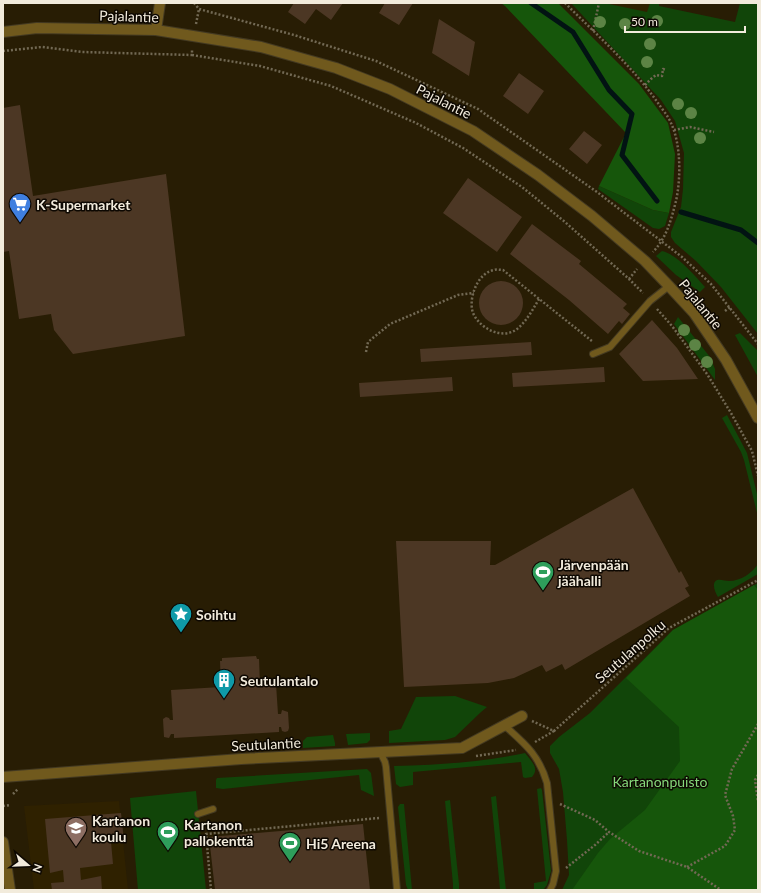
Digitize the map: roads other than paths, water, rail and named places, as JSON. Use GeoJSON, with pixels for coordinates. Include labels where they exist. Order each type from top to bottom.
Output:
{"type":"FeatureCollection","features":[{"type":"Feature","properties":{"kind":"street"},"geometry":{"type":"LineString","coordinates":[[156,30],[160,3]]}},
{"type":"Feature","properties":{"kind":"street","name":"Pajalantie"},"geometry":{"type":"LineString","coordinates":[[3,32],[37,28],[156,30],[262,47],[336,68],[390,89],[473,131],[538,175],[592,216],[645,261],[694,312],[726,360],[758,418]]}},
{"type":"Feature","properties":{"kind":"street","name":"Seutulantie"},"geometry":{"type":"LineString","coordinates":[[3,777],[234,760],[462,748],[522,716]]}},
{"type":"Feature","properties":{"kind":"street"},"geometry":{"type":"LineString","coordinates":[[3,842],[10,890]]}},
{"type":"Feature","properties":{"kind":"lane"},"geometry":{"type":"LineString","coordinates":[[593,354],[610,347],[650,301],[669,286]]}},
{"type":"Feature","properties":{"kind":"lane"},"geometry":{"type":"LineString","coordinates":[[504,726],[527,746],[536,757],[543,769],[547,783],[556,871],[550,890]]}},
{"type":"Feature","properties":{"kind":"lane"},"geometry":{"type":"LineString","coordinates":[[380,752],[386,767],[397,890]]}},
{"type":"Feature","properties":{"kind":"lane"},"geometry":{"type":"LineString","coordinates":[[198,814],[213,809]]}},
{"type":"Feature","properties":{"kind":"waterway"},"geometry":{"type":"LineString","coordinates":[[531,3],[573,32],[609,90],[632,114],[622,155],[657,201]]}},
{"type":"Feature","properties":{"kind":"waterway"},"geometry":{"type":"LineString","coordinates":[[681,212],[741,230],[758,243]]}},
{"type":"Feature","properties":{"kind":"place","name":"K-Supermarket"},"geometry":{"type":"Point","coordinates":[20,224]}},
{"type":"Feature","properties":{"kind":"place","name":"Järvenpään jäähalli"},"geometry":{"type":"Point","coordinates":[543,592]}},
{"type":"Feature","properties":{"kind":"place","name":"Soihtu"},"geometry":{"type":"Point","coordinates":[181,634]}},
{"type":"Feature","properties":{"kind":"place","name":"Seutulantalo"},"geometry":{"type":"Point","coordinates":[224,700]}},
{"type":"Feature","properties":{"kind":"place","name":"Kartanon koulu"},"geometry":{"type":"Point","coordinates":[76,848]}},
{"type":"Feature","properties":{"kind":"place","name":"Kartanon pallokenttä"},"geometry":{"type":"Point","coordinates":[168,852]}},
{"type":"Feature","properties":{"kind":"place","name":"Hi5 Areena"},"geometry":{"type":"Point","coordinates":[290,862]}},
{"type":"Feature","properties":{"kind":"park label","name":"Kartanonpuisto"},"geometry":{"type":"Point","coordinates":[660,781]}}]}
